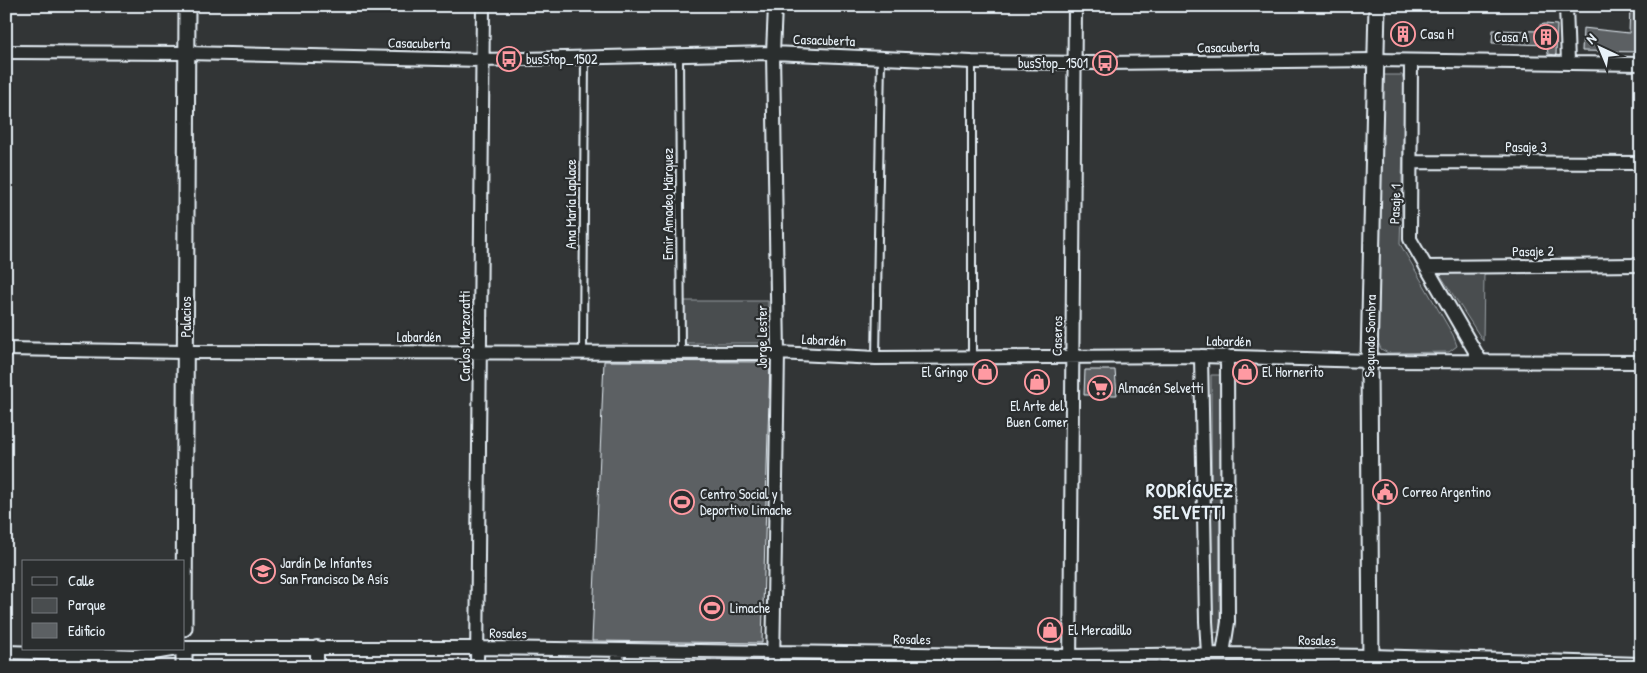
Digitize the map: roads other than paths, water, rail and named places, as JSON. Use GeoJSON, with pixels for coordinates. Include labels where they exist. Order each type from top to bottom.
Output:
{"type":"FeatureCollection","features":[{"type":"Feature","properties":{"kind":"street","name":"Palacios"},"geometry":{"type":"LineString","coordinates":[[184,560],[187,6]]}},
{"type":"Feature","properties":{"kind":"street","name":"Carlos Marzoratti"},"geometry":{"type":"LineString","coordinates":[[477,667],[481,60],[483,6]]}},
{"type":"Feature","properties":{"kind":"street","name":"Jorge Lester"},"geometry":{"type":"LineString","coordinates":[[773,667],[778,353],[773,54],[775,6]]}},
{"type":"Feature","properties":{"kind":"street","name":"Caseros"},"geometry":{"type":"LineString","coordinates":[[1070,661],[1075,6]]}},
{"type":"Feature","properties":{"kind":"street","name":"Segundo Sombra"},"geometry":{"type":"LineString","coordinates":[[1371,661],[1369,361],[1377,6]]}},
{"type":"Feature","properties":{"kind":"street"},"geometry":{"type":"LineString","coordinates":[[1566,6],[1568,62]]}},
{"type":"Feature","properties":{"kind":"street","name":"Casacuberta"},"geometry":{"type":"LineString","coordinates":[[6,52],[186,53],[481,60],[773,54],[972,62],[1375,60],[1641,64]]}},
{"type":"Feature","properties":{"kind":"street","name":"Pasaje 1"},"geometry":{"type":"LineString","coordinates":[[1411,61],[1412,162],[1410,239],[1480,360]]}},
{"type":"Feature","properties":{"kind":"street","name":"Pasaje 3"},"geometry":{"type":"LineString","coordinates":[[1412,162],[1641,162]]}},
{"type":"Feature","properties":{"kind":"street","name":"Pasaje 2"},"geometry":{"type":"LineString","coordinates":[[1426,267],[1641,265]]}},
{"type":"Feature","properties":{"kind":"street","name":"Labardén"},"geometry":{"type":"LineString","coordinates":[[6,349],[185,352],[778,353],[876,358],[1227,356],[1369,361],[1641,362]]}},
{"type":"Feature","properties":{"kind":"street"},"geometry":{"type":"LineString","coordinates":[[1201,356],[1208,654]]}},
{"type":"Feature","properties":{"kind":"street"},"geometry":{"type":"LineString","coordinates":[[1223,654],[1228,622],[1227,356]]}},
{"type":"Feature","properties":{"kind":"street"},"geometry":{"type":"LineString","coordinates":[[317,647],[317,667]]}},
{"type":"Feature","properties":{"kind":"street","name":"Rosales"},"geometry":{"type":"LineString","coordinates":[[185,649],[317,647],[476,648],[1070,661],[1223,654],[1371,661],[1641,664]]}},
{"type":"Feature","properties":{"kind":"street"},"geometry":{"type":"LineString","coordinates":[[6,652],[136,656],[171,650]]}},
{"type":"Feature","properties":{"kind":"street"},"geometry":{"type":"LineString","coordinates":[[184,650],[184,667]]}},
{"type":"Feature","properties":{"kind":"street"},"geometry":{"type":"LineString","coordinates":[[617,650],[618,667]]}},
{"type":"Feature","properties":{"kind":"lane","name":"Emir Amadeo Märquez"},"geometry":{"type":"LineString","coordinates":[[679,55],[681,352]]}},
{"type":"Feature","properties":{"kind":"lane","name":"Ana María Laplace"},"geometry":{"type":"LineString","coordinates":[[583,352],[585,57]]}},
{"type":"Feature","properties":{"kind":"lane"},"geometry":{"type":"LineString","coordinates":[[876,358],[881,58]]}},
{"type":"Feature","properties":{"kind":"lane"},"geometry":{"type":"LineString","coordinates":[[972,62],[972,357]]}},
{"type":"Feature","properties":{"kind":"place","name":"Casa H"},"geometry":{"type":"Point","coordinates":[1403,34]}},
{"type":"Feature","properties":{"kind":"place","name":"Casa A"},"geometry":{"type":"Point","coordinates":[1546,37]}},
{"type":"Feature","properties":{"kind":"place","name":"busStop_1502"},"geometry":{"type":"Point","coordinates":[509,59]}},
{"type":"Feature","properties":{"kind":"place","name":"busStop_1501"},"geometry":{"type":"Point","coordinates":[1105,63]}},
{"type":"Feature","properties":{"kind":"place","name":"El Gringo"},"geometry":{"type":"Point","coordinates":[985,372]}},
{"type":"Feature","properties":{"kind":"place","name":"El Hornerito"},"geometry":{"type":"Point","coordinates":[1245,372]}},
{"type":"Feature","properties":{"kind":"place","name":"El Arte del Buen Comer"},"geometry":{"type":"Point","coordinates":[1037,382]}},
{"type":"Feature","properties":{"kind":"place","name":"Almacén Selvetti"},"geometry":{"type":"Point","coordinates":[1100,388]}},
{"type":"Feature","properties":{"kind":"place","name":"Correo Argentino"},"geometry":{"type":"Point","coordinates":[1385,492]}},
{"type":"Feature","properties":{"kind":"place","name":"Centro Social y Deportivo Limache"},"geometry":{"type":"Point","coordinates":[682,502]}},
{"type":"Feature","properties":{"kind":"place","name":"Jardín De Infantes San Francisco De Asís"},"geometry":{"type":"Point","coordinates":[263,571]}},
{"type":"Feature","properties":{"kind":"place","name":"Limache"},"geometry":{"type":"Point","coordinates":[712,608]}},
{"type":"Feature","properties":{"kind":"place","name":"El Mercadillo"},"geometry":{"type":"Point","coordinates":[1050,630]}},
{"type":"Feature","properties":{"kind":"district","name":"RODRÍGUEZ SELVETTI"},"geometry":{"type":"Point","coordinates":[1190,501]}}]}
